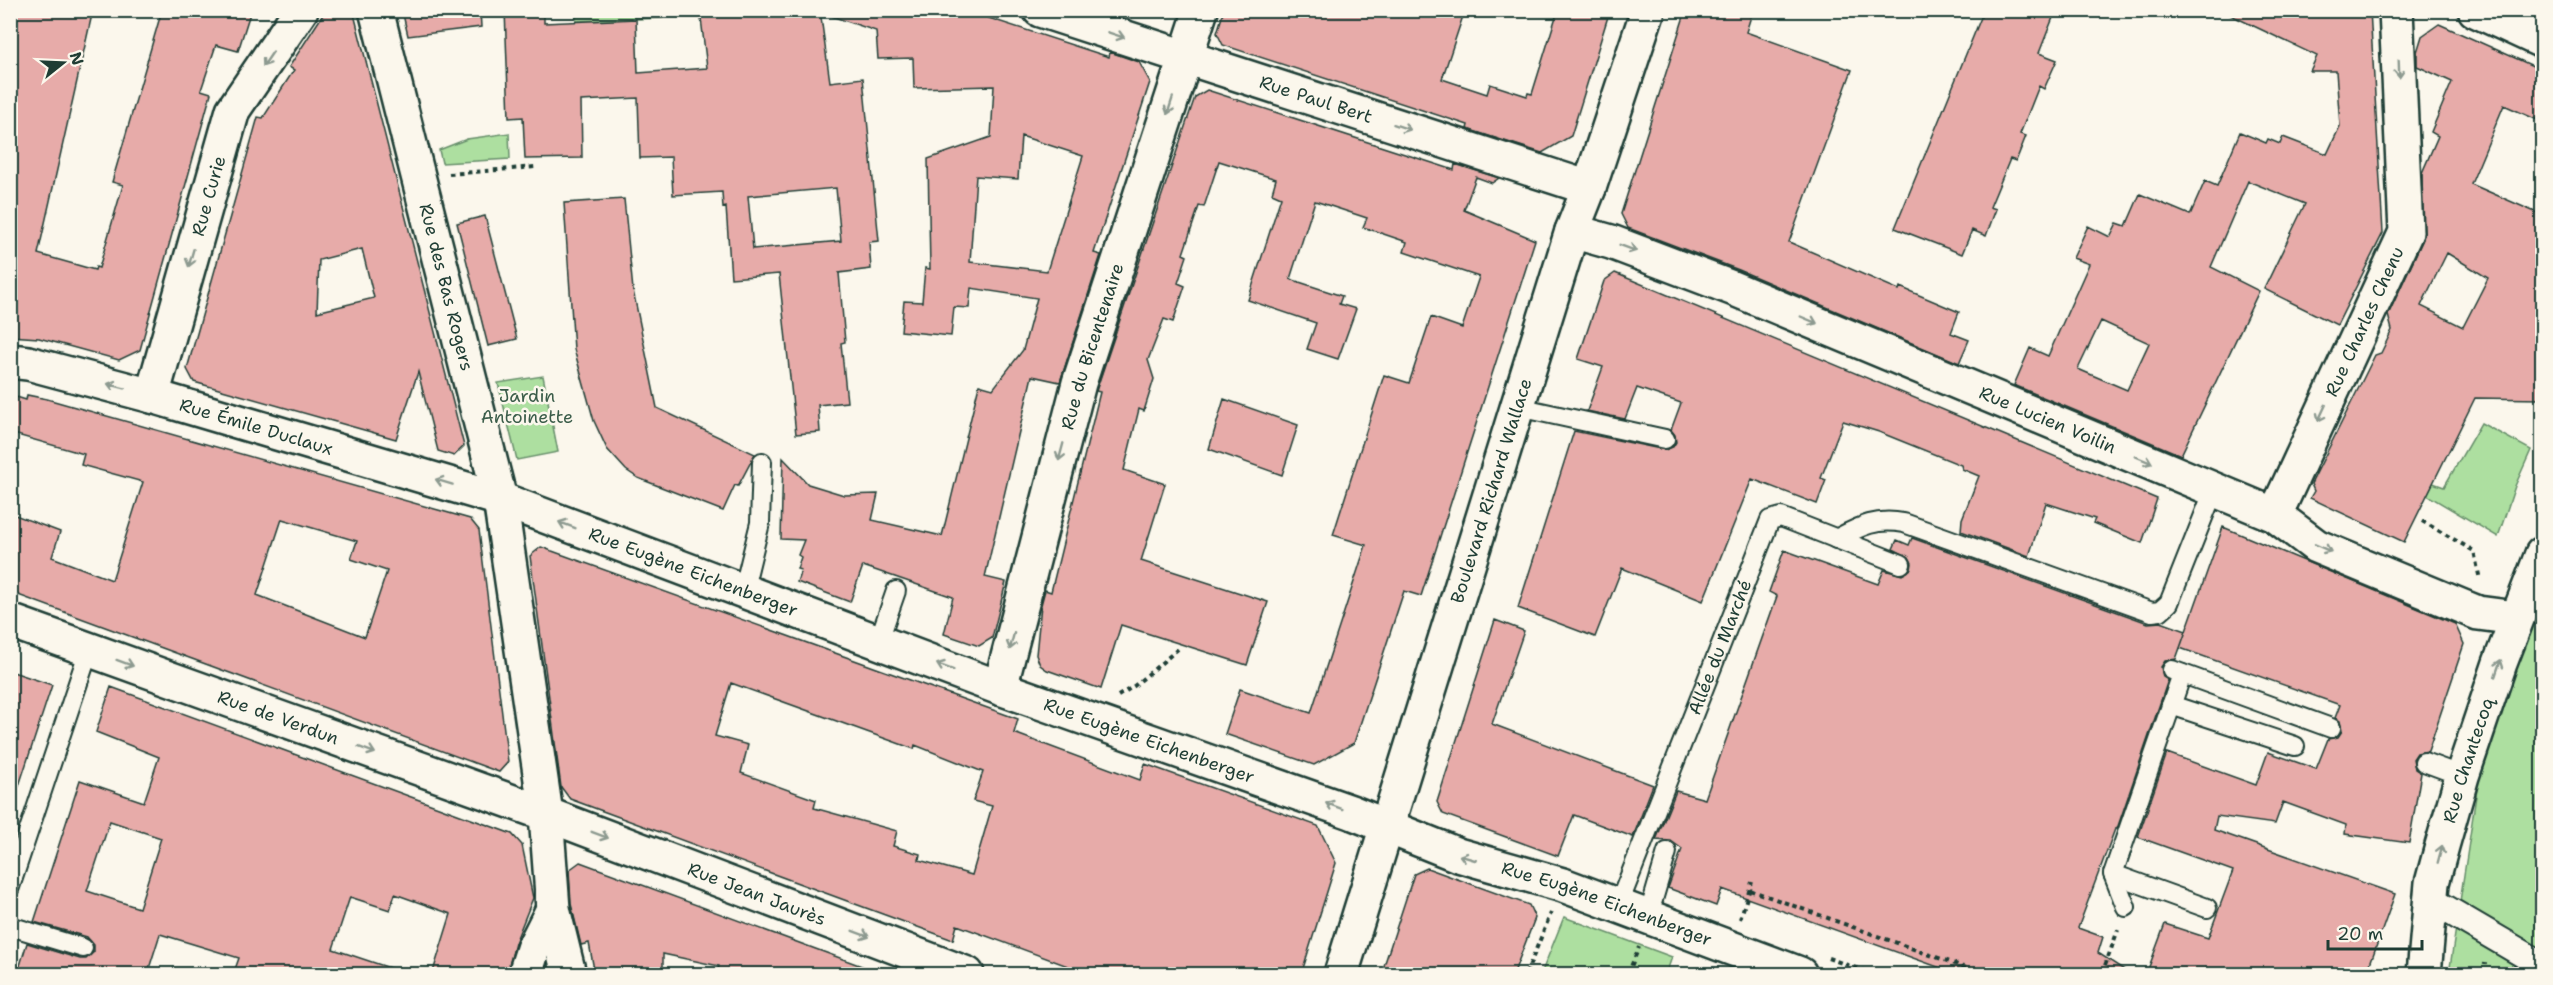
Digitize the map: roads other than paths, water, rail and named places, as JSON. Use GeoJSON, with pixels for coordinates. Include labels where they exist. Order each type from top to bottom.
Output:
{"type":"FeatureCollection","features":[{"type":"Feature","properties":{"kind":"street","name":"Rue Curie"},"geometry":{"type":"LineString","coordinates":[[152,396],[233,110],[301,10]]}},
{"type":"Feature","properties":{"kind":"street","name":"Rue des Bas Rogers"},"geometry":{"type":"LineString","coordinates":[[376,10],[500,499],[546,814],[553,909],[569,975]]}},
{"type":"Feature","properties":{"kind":"street","name":"Rue Paul Bert"},"geometry":{"type":"LineString","coordinates":[[1040,10],[1589,188]]}},
{"type":"Feature","properties":{"kind":"street","name":"Rue du Bicentenaire"},"geometry":{"type":"LineString","coordinates":[[999,688],[1079,383],[1201,10]]}},
{"type":"Feature","properties":{"kind":"street","name":"Boulevard Richard Wallace"},"geometry":{"type":"LineString","coordinates":[[1341,975],[1572,231],[1589,188],[1648,10]]}},
{"type":"Feature","properties":{"kind":"street","name":"Rue Charles Chenu"},"geometry":{"type":"LineString","coordinates":[[2275,515],[2406,232],[2396,10]]}},
{"type":"Feature","properties":{"kind":"street"},"geometry":{"type":"LineString","coordinates":[[2475,10],[2542,41]]}},
{"type":"Feature","properties":{"kind":"street","name":"Rue Lucien Voilin"},"geometry":{"type":"LineString","coordinates":[[1572,231],[1611,242],[1732,288],[2275,515],[2316,546],[2478,613],[2516,618]]}},
{"type":"Feature","properties":{"kind":"street","name":"Rue Émile Duclaux"},"geometry":{"type":"LineString","coordinates":[[10,361],[28,363],[152,396],[500,499]]}},
{"type":"Feature","properties":{"kind":"street","name":"Rue Eugène Eichenberger"},"geometry":{"type":"LineString","coordinates":[[500,499],[999,688],[1388,826],[1458,855],[1563,885],[1800,975]]}},
{"type":"Feature","properties":{"kind":"street","name":"Rue Chantecoq"},"geometry":{"type":"LineString","coordinates":[[2424,975],[2432,883],[2462,776],[2516,618],[2542,554]]}},
{"type":"Feature","properties":{"kind":"street","name":"Rue de Verdun"},"geometry":{"type":"LineString","coordinates":[[10,621],[546,814]]}},
{"type":"Feature","properties":{"kind":"street","name":"Rue Jean Jaurès"},"geometry":{"type":"LineString","coordinates":[[546,814],[967,975]]}},
{"type":"Feature","properties":{"kind":"street"},"geometry":{"type":"LineString","coordinates":[[2431,900],[2542,965]]}},
{"type":"Feature","properties":{"kind":"street"},"geometry":{"type":"LineString","coordinates":[[525,975],[533,950],[553,909]]}},
{"type":"Feature","properties":{"kind":"lane"},"geometry":{"type":"LineString","coordinates":[[1518,407],[1665,438]]}},
{"type":"Feature","properties":{"kind":"lane"},"geometry":{"type":"LineString","coordinates":[[743,592],[760,523],[762,462]]}},
{"type":"Feature","properties":{"kind":"lane"},"geometry":{"type":"LineString","coordinates":[[1836,539],[1868,523],[1886,520],[1904,523],[2152,612],[2160,611],[2169,603],[2214,490]]}},
{"type":"Feature","properties":{"kind":"lane","name":"Allée du Marché"},"geometry":{"type":"LineString","coordinates":[[1633,911],[1770,520],[1781,518],[1901,564]]}},
{"type":"Feature","properties":{"kind":"lane"},"geometry":{"type":"LineString","coordinates":[[878,643],[896,591]]}},
{"type":"Feature","properties":{"kind":"lane"},"geometry":{"type":"LineString","coordinates":[[10,887],[89,650]]}},
{"type":"Feature","properties":{"kind":"lane"},"geometry":{"type":"LineString","coordinates":[[2126,907],[2113,874],[2171,705],[2177,672],[2331,728]]}},
{"type":"Feature","properties":{"kind":"lane"},"geometry":{"type":"LineString","coordinates":[[2171,705],[2295,746]]}},
{"type":"Feature","properties":{"kind":"lane"},"geometry":{"type":"LineString","coordinates":[[2424,762],[2462,776]]}},
{"type":"Feature","properties":{"kind":"lane"},"geometry":{"type":"LineString","coordinates":[[1633,911],[1667,852]]}},
{"type":"Feature","properties":{"kind":"lane"},"geometry":{"type":"LineString","coordinates":[[2113,874],[2207,908]]}},
{"type":"Feature","properties":{"kind":"lane"},"geometry":{"type":"LineString","coordinates":[[10,926],[83,948]]}},
{"type":"Feature","properties":{"kind":"park label","name":"Jardin Antoinette"},"geometry":{"type":"Point","coordinates":[527,406]}}]}
